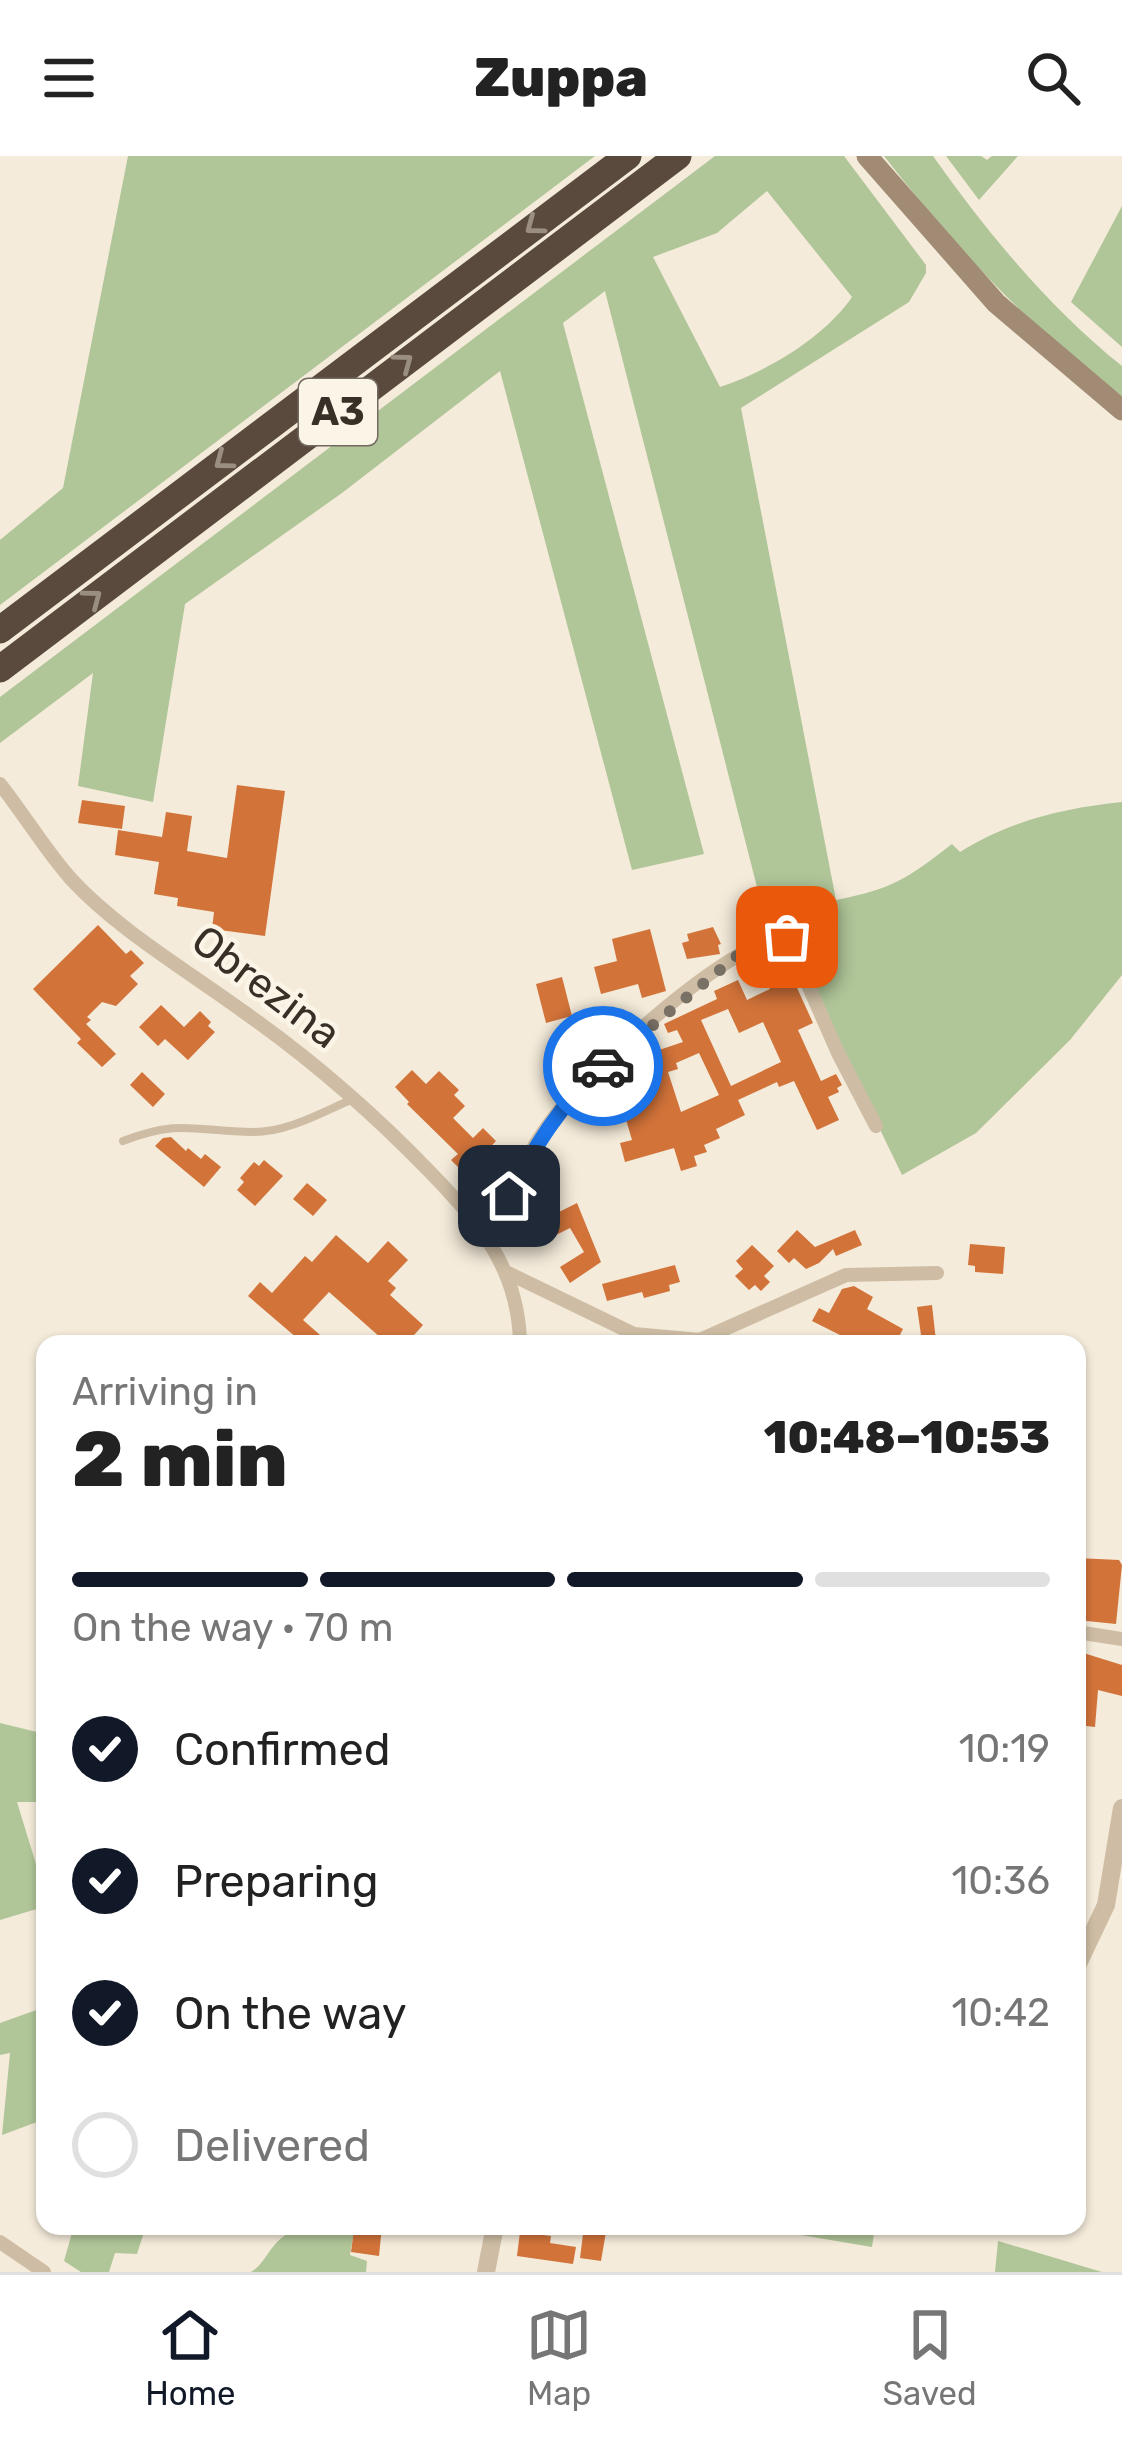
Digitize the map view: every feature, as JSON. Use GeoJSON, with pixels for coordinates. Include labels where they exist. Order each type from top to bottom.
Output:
{"type":"FeatureCollection","features":[{"type":"Feature","properties":{"kind":"highway","name":"A3"},"geometry":{"type":"LineString","coordinates":[[0,630],[628,156]]}},
{"type":"Feature","properties":{"kind":"highway","name":"A3"},"geometry":{"type":"LineString","coordinates":[[0,669],[678,156]]}},
{"type":"Feature","properties":{"kind":"main road"},"geometry":{"type":"LineString","coordinates":[[866,156],[996,303],[1122,410]]}},
{"type":"Feature","properties":{"kind":"street","name":"Obrezina"},"geometry":{"type":"LineString","coordinates":[[0,784],[71,878],[175,964],[299,1053],[453,1195],[494,1244],[508,1273],[519,1335]]}},
{"type":"Feature","properties":{"kind":"street"},"geometry":{"type":"LineString","coordinates":[[494,1244],[509,1196],[541,1135],[579,1087],[737,956],[809,932]]}},
{"type":"Feature","properties":{"kind":"street"},"geometry":{"type":"LineString","coordinates":[[787,937],[830,1038],[875,1126]]}},
{"type":"Feature","properties":{"kind":"street"},"geometry":{"type":"LineString","coordinates":[[508,1273],[634,1334],[645,1335]]}},
{"type":"Feature","properties":{"kind":"street"},"geometry":{"type":"LineString","coordinates":[[711,1335],[846,1275],[937,1273]]}},
{"type":"Feature","properties":{"kind":"street"},"geometry":{"type":"LineString","coordinates":[[1086,1633],[1122,1639]]}},
{"type":"Feature","properties":{"kind":"street"},"geometry":{"type":"LineString","coordinates":[[1086,1947],[1106,1904],[1122,1808]]}},
{"type":"Feature","properties":{"kind":"street"},"geometry":{"type":"LineString","coordinates":[[486,2272],[492,2235]]}},
{"type":"Feature","properties":{"kind":"street"},"geometry":{"type":"LineString","coordinates":[[0,2242],[44,2272]]}},
{"type":"Feature","properties":{"kind":"lane"},"geometry":{"type":"LineString","coordinates":[[123,1141],[180,1125],[254,1132],[283,1128],[354,1099]]}},
{"type":"Feature","properties":{"kind":"green space"},"geometry":{"type":"Polygon","coordinates":[[[128,156],[595,156],[0,605],[0,540],[63,488],[128,156]]]}},
{"type":"Feature","properties":{"kind":"green space"},"geometry":{"type":"Polygon","coordinates":[[[715,156],[844,156],[926,265],[926,273],[909,302],[741,408],[836,900],[898,881],[952,844],[960,852],[1038,818],[1122,802],[1122,975],[1070,1040],[976,1133],[902,1175],[825,1016],[792,930],[769,934],[605,291],[563,323],[704,854],[632,870],[500,371],[342,493],[185,604],[153,802],[78,786],[93,673],[0,743],[0,697],[715,156]],[[767,191],[717,233],[653,257],[720,387],[793,352],[852,297],[767,191]]]}},
{"type":"Feature","properties":{"kind":"green space"},"geometry":{"type":"Polygon","coordinates":[[[884,156],[933,156],[1020,267],[1122,366],[1122,396],[994,284],[884,156]]]}},
{"type":"Feature","properties":{"kind":"green space"},"geometry":{"type":"Polygon","coordinates":[[[946,156],[987,160],[1018,156],[979,200],[946,156]]]}},
{"type":"Feature","properties":{"kind":"green space"},"geometry":{"type":"Polygon","coordinates":[[[1122,206],[1122,347],[1071,302],[1122,206]]]}},
{"type":"Feature","properties":{"kind":"green space"},"geometry":{"type":"Polygon","coordinates":[[[0,1723],[36,1732],[36,1802],[17,1802],[36,1864],[36,1909],[0,1920],[0,1723]]]}},
{"type":"Feature","properties":{"kind":"green space"},"geometry":{"type":"Polygon","coordinates":[[[36,2010],[36,2122],[2,2135],[10,2053],[0,2055],[0,2023],[36,2010]]]}},
{"type":"Feature","properties":{"kind":"green space"},"geometry":{"type":"Polygon","coordinates":[[[71,2235],[143,2235],[137,2254],[115,2253],[109,2272],[81,2272],[64,2261],[71,2235]]]}},
{"type":"Feature","properties":{"kind":"green space"},"geometry":{"type":"Polygon","coordinates":[[[286,2235],[353,2235],[350,2255],[367,2261],[366,2272],[251,2272],[286,2235]]]}},
{"type":"Feature","properties":{"kind":"green space"},"geometry":{"type":"Polygon","coordinates":[[[801,2235],[874,2235],[872,2247],[801,2235]]]}},
{"type":"Feature","properties":{"kind":"green space"},"geometry":{"type":"Polygon","coordinates":[[[998,2241],[1102,2272],[995,2272],[998,2241]]]}},
{"type":"Feature","properties":{"kind":"building"},"geometry":{"type":"Polygon","coordinates":[[[237,785],[285,791],[265,936],[212,929],[214,912],[177,906],[178,898],[154,894],[159,862],[115,855],[118,830],[162,837],[166,812],[192,816],[187,851],[227,858],[237,785]]]}},
{"type":"Feature","properties":{"kind":"building"},"geometry":{"type":"Polygon","coordinates":[[[82,800],[125,806],[122,829],[78,823],[82,800]]]}},
{"type":"Feature","properties":{"kind":"building"},"geometry":{"type":"Polygon","coordinates":[[[98,925],[126,954],[131,950],[144,963],[130,976],[138,984],[116,1006],[102,1002],[87,1017],[91,1020],[86,1024],[116,1054],[102,1067],[33,989],[98,925]]]}},
{"type":"Feature","properties":{"kind":"building"},"geometry":{"type":"Polygon","coordinates":[[[713,927],[720,954],[687,959],[682,943],[689,941],[687,934],[713,927]]]}},
{"type":"Feature","properties":{"kind":"building"},"geometry":{"type":"Polygon","coordinates":[[[650,929],[666,991],[642,998],[638,984],[601,994],[594,967],[617,961],[612,939],[650,929]]]}},
{"type":"Feature","properties":{"kind":"building"},"geometry":{"type":"Polygon","coordinates":[[[783,957],[813,1023],[798,1030],[821,1081],[836,1074],[842,1085],[828,1097],[839,1120],[817,1130],[794,1081],[779,1087],[777,1082],[738,1100],[745,1115],[716,1129],[720,1138],[704,1145],[707,1152],[694,1156],[697,1166],[681,1171],[674,1148],[625,1162],[620,1143],[632,1140],[622,1106],[608,1110],[601,1088],[641,1076],[635,1058],[683,1042],[677,1030],[668,1033],[664,1024],[717,999],[714,991],[738,980],[747,1000],[770,989],[760,968],[783,957]],[[728,1009],[701,1020],[731,1086],[781,1062],[763,1022],[739,1033],[728,1009]],[[699,1053],[668,1072],[681,1112],[719,1095],[699,1053]]]}},
{"type":"Feature","properties":{"kind":"building"},"geometry":{"type":"Polygon","coordinates":[[[562,977],[572,1016],[546,1023],[536,984],[562,977]]]}},
{"type":"Feature","properties":{"kind":"building"},"geometry":{"type":"Polygon","coordinates":[[[161,1005],[184,1027],[200,1011],[211,1022],[208,1026],[215,1032],[188,1060],[165,1039],[158,1046],[139,1027],[161,1005]]]}},
{"type":"Feature","properties":{"kind":"building"},"geometry":{"type":"Polygon","coordinates":[[[412,1070],[426,1084],[439,1071],[459,1090],[454,1095],[465,1106],[453,1118],[473,1138],[483,1128],[496,1141],[465,1174],[451,1160],[458,1154],[395,1087],[412,1070]]]}},
{"type":"Feature","properties":{"kind":"building"},"geometry":{"type":"Polygon","coordinates":[[[142,1072],[165,1094],[153,1107],[130,1085],[142,1072]]]}},
{"type":"Feature","properties":{"kind":"building"},"geometry":{"type":"Polygon","coordinates":[[[171,1137],[186,1151],[201,1159],[205,1154],[221,1167],[204,1187],[155,1146],[171,1137]]]}},
{"type":"Feature","properties":{"kind":"building"},"geometry":{"type":"Polygon","coordinates":[[[264,1160],[283,1176],[255,1206],[237,1190],[244,1182],[240,1178],[254,1162],[259,1166],[264,1160]]]}},
{"type":"Feature","properties":{"kind":"building"},"geometry":{"type":"Polygon","coordinates":[[[307,1183],[327,1200],[313,1216],[293,1199],[307,1183]]]}},
{"type":"Feature","properties":{"kind":"building"},"geometry":{"type":"Polygon","coordinates":[[[577,1203],[601,1262],[570,1283],[560,1267],[584,1252],[570,1228],[532,1247],[524,1229],[541,1220],[538,1213],[553,1205],[557,1213],[577,1203]]]}},
{"type":"Feature","properties":{"kind":"building"},"geometry":{"type":"Polygon","coordinates":[[[797,1230],[815,1247],[855,1230],[862,1245],[836,1256],[833,1249],[806,1269],[794,1258],[789,1263],[777,1251],[797,1230]]]}},
{"type":"Feature","properties":{"kind":"building"},"geometry":{"type":"Polygon","coordinates":[[[336,1235],[368,1263],[388,1241],[408,1260],[388,1281],[396,1288],[390,1295],[423,1325],[414,1335],[378,1335],[329,1292],[303,1320],[320,1335],[294,1335],[248,1296],[260,1282],[272,1293],[305,1256],[312,1262],[336,1235]]]}},
{"type":"Feature","properties":{"kind":"building"},"geometry":{"type":"Polygon","coordinates":[[[970,1244],[1005,1247],[1003,1274],[975,1272],[975,1266],[968,1265],[970,1244]]]}},
{"type":"Feature","properties":{"kind":"building"},"geometry":{"type":"Polygon","coordinates":[[[752,1245],[774,1266],[764,1276],[770,1282],[761,1291],[755,1285],[749,1290],[735,1276],[743,1269],[736,1261],[752,1245]]]}},
{"type":"Feature","properties":{"kind":"building"},"geometry":{"type":"Polygon","coordinates":[[[675,1265],[680,1282],[669,1285],[670,1291],[607,1301],[602,1284],[675,1265]]]}},
{"type":"Feature","properties":{"kind":"building"},"geometry":{"type":"Polygon","coordinates":[[[854,1286],[873,1297],[867,1309],[903,1329],[900,1335],[840,1335],[812,1321],[819,1308],[829,1313],[842,1289],[854,1286]]]}},
{"type":"Feature","properties":{"kind":"building"},"geometry":{"type":"Polygon","coordinates":[[[932,1305],[935,1335],[921,1335],[917,1307],[932,1305]]]}},
{"type":"Feature","properties":{"kind":"building"},"geometry":{"type":"Polygon","coordinates":[[[1086,1558],[1119,1560],[1122,1565],[1116,1624],[1086,1621],[1086,1558]]]}},
{"type":"Feature","properties":{"kind":"building"},"geometry":{"type":"Polygon","coordinates":[[[1086,1654],[1122,1665],[1122,1696],[1098,1690],[1095,1727],[1086,1726],[1086,1654]]]}},
{"type":"Feature","properties":{"kind":"building"},"geometry":{"type":"Polygon","coordinates":[[[353,2235],[381,2235],[379,2256],[351,2252],[353,2235]]]}},
{"type":"Feature","properties":{"kind":"building"},"geometry":{"type":"Polygon","coordinates":[[[520,2235],[551,2236],[550,2243],[576,2247],[573,2264],[517,2256],[520,2235]]]}},
{"type":"Feature","properties":{"kind":"building"},"geometry":{"type":"Polygon","coordinates":[[[583,2235],[605,2235],[601,2261],[580,2258],[583,2235]]]}},
{"type":"Feature","properties":{"kind":"way so far"},"geometry":{"type":"LineString","coordinates":[[603,1066],[737,956],[787,937]]}},
{"type":"Feature","properties":{"kind":"route"},"geometry":{"type":"LineString","coordinates":[[509,1196],[541,1135],[579,1087],[603,1066]]}}]}
